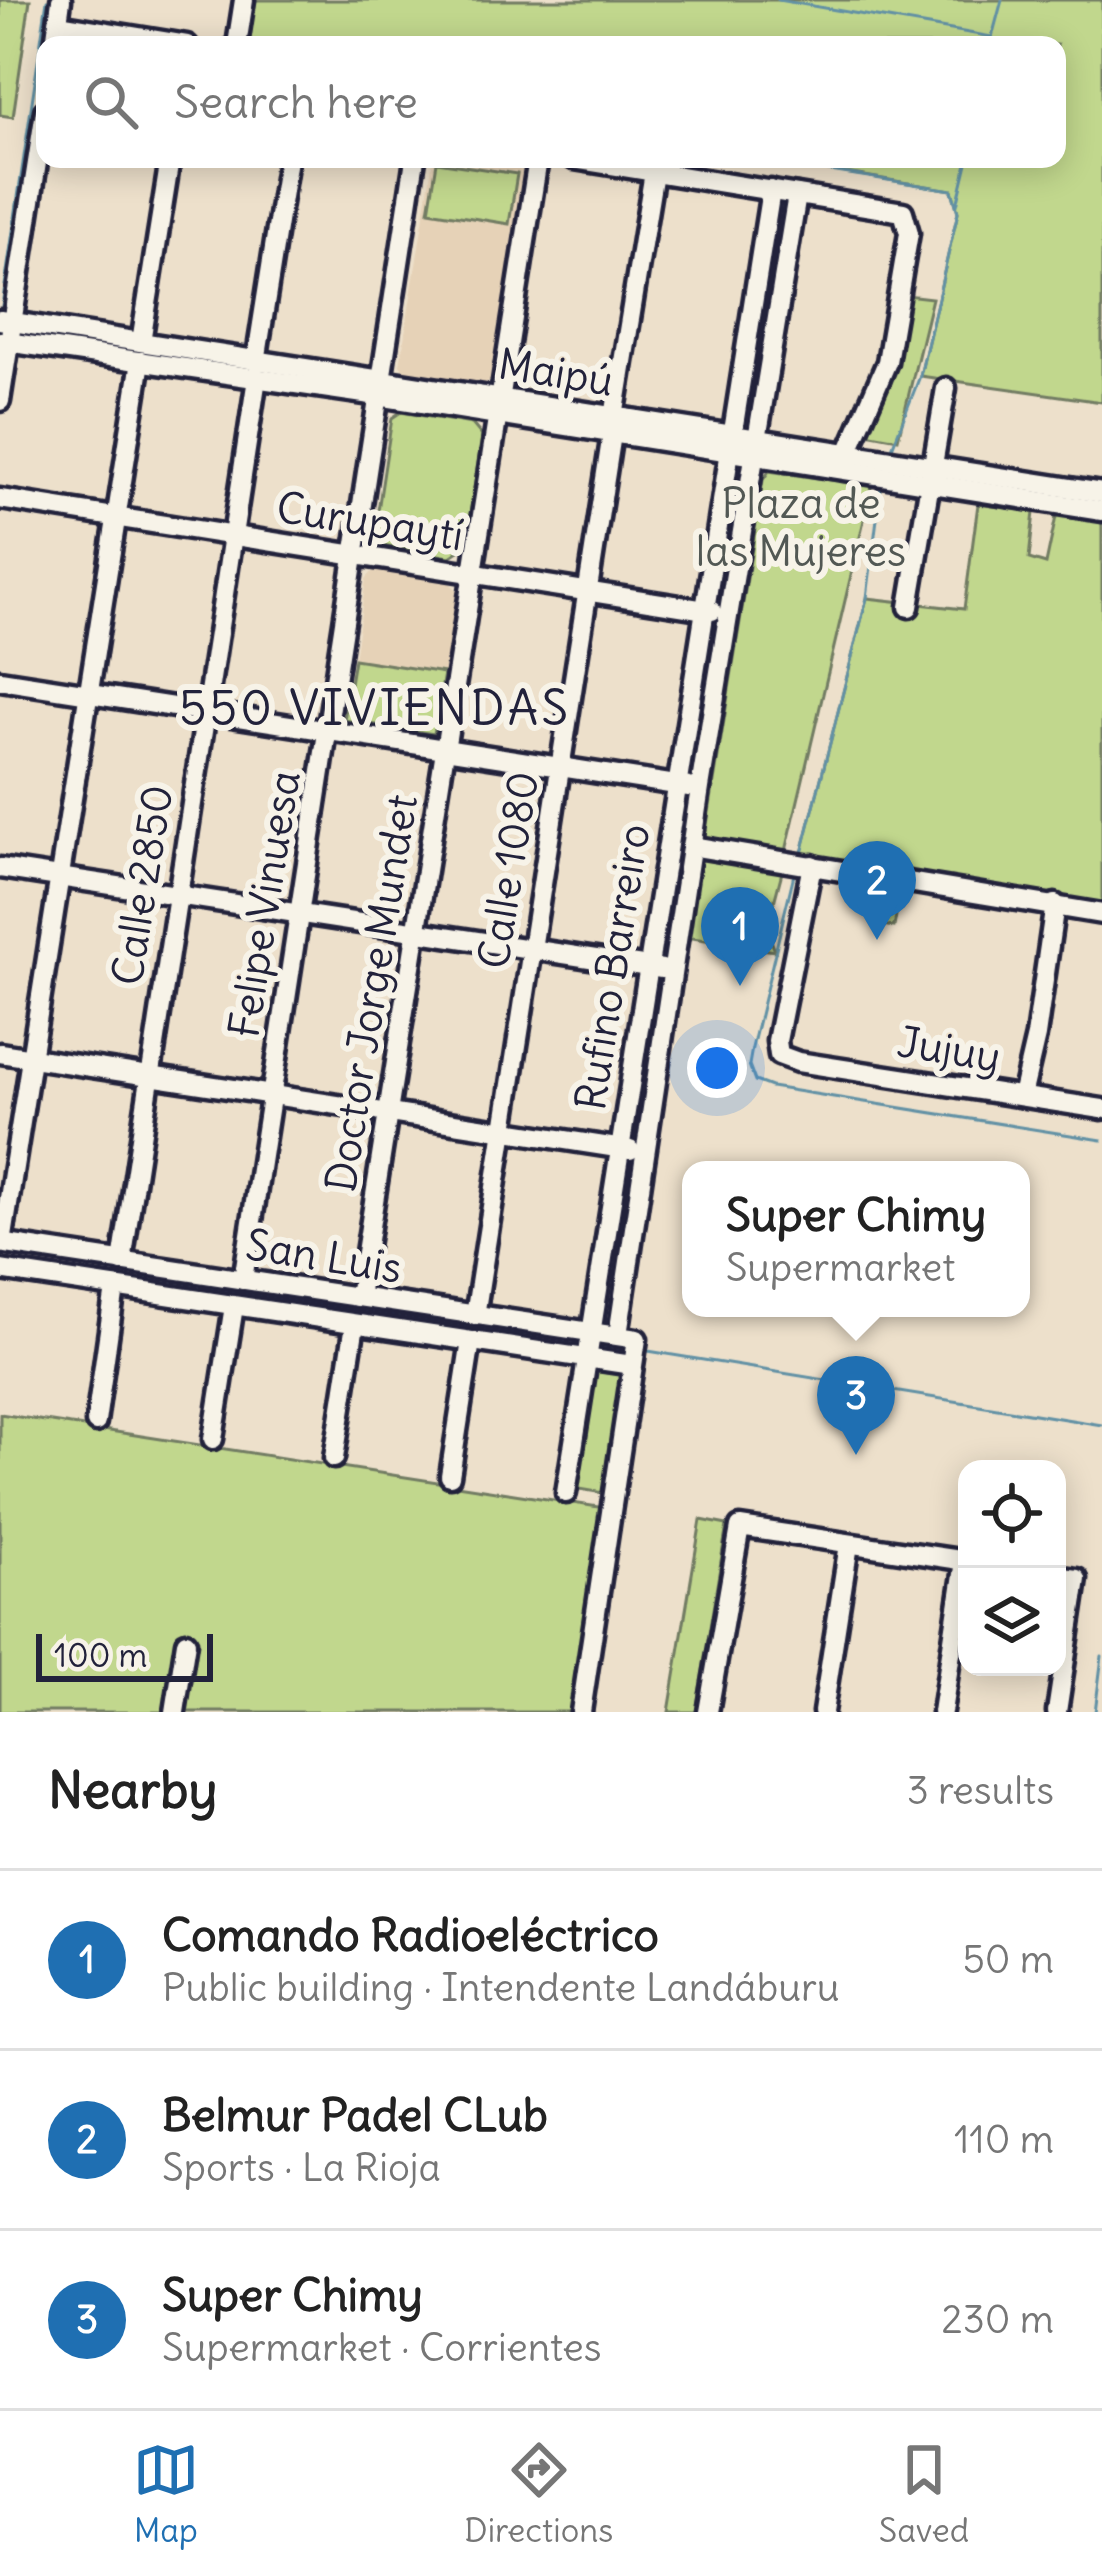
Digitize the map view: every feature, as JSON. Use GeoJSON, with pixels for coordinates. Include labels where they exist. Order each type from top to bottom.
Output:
{"type":"FeatureCollection","features":[{"type":"Feature","properties":{"kind":"street"},"geometry":{"type":"LineString","coordinates":[[56,36],[61,0]]}},
{"type":"Feature","properties":{"kind":"street"},"geometry":{"type":"LineString","coordinates":[[238,36],[244,0]]}},
{"type":"Feature","properties":{"kind":"street"},"geometry":{"type":"LineString","coordinates":[[58,24],[132,36]]}},
{"type":"Feature","properties":{"kind":"street"},"geometry":{"type":"LineString","coordinates":[[0,401],[5,332],[36,161]]}},
{"type":"Feature","properties":{"kind":"street"},"geometry":{"type":"LineString","coordinates":[[1,1243],[169,168]]}},
{"type":"Feature","properties":{"kind":"street","name":"Calle 2850"},"geometry":{"type":"LineString","coordinates":[[122,1262],[288,168]]}},
{"type":"Feature","properties":{"kind":"street","name":"Felipe Vinuesa"},"geometry":{"type":"LineString","coordinates":[[243,1280],[414,168]]}},
{"type":"Feature","properties":{"kind":"street","name":"Doctor Jorge Mundet"},"geometry":{"type":"LineString","coordinates":[[359,1297],[537,168]]}},
{"type":"Feature","properties":{"kind":"street"},"geometry":{"type":"LineString","coordinates":[[629,168],[903,212],[909,233],[887,362],[844,462]]}},
{"type":"Feature","properties":{"kind":"street","name":"Calle 1080"},"geometry":{"type":"LineString","coordinates":[[475,1316],[654,172]]}},
{"type":"Feature","properties":{"kind":"street","name":"Rufino Barreiro"},"geometry":{"type":"LineString","coordinates":[[566,1493],[771,190]]}},
{"type":"Feature","properties":{"kind":"street","name":"Rufino Barreiro"},"geometry":{"type":"LineString","coordinates":[[581,1712],[632,1364],[628,1337],[645,1153],[797,195]]}},
{"type":"Feature","properties":{"kind":"street","name":"Maipú"},"geometry":{"type":"LineString","coordinates":[[5,332],[930,476],[1102,511]]}},
{"type":"Feature","properties":{"kind":"street"},"geometry":{"type":"LineString","coordinates":[[909,607],[946,388]]}},
{"type":"Feature","properties":{"kind":"street","name":"Maipú"},"geometry":{"type":"LineString","coordinates":[[930,476],[1102,493]]}},
{"type":"Feature","properties":{"kind":"street","name":"Curupaytí"},"geometry":{"type":"LineString","coordinates":[[0,499],[729,613]]}},
{"type":"Feature","properties":{"kind":"street"},"geometry":{"type":"LineString","coordinates":[[0,680],[700,788]]}},
{"type":"Feature","properties":{"kind":"street"},"geometry":{"type":"LineString","coordinates":[[692,846],[1102,914]]}},
{"type":"Feature","properties":{"kind":"street","name":"Jujuy"},"geometry":{"type":"LineString","coordinates":[[812,865],[776,1041],[779,1055],[785,1060],[1102,1109]]}},
{"type":"Feature","properties":{"kind":"street"},"geometry":{"type":"LineString","coordinates":[[0,868],[672,970]]}},
{"type":"Feature","properties":{"kind":"street"},"geometry":{"type":"LineString","coordinates":[[1022,1096],[1036,1036],[1055,904]]}},
{"type":"Feature","properties":{"kind":"street"},"geometry":{"type":"LineString","coordinates":[[0,1052],[645,1153]]}},
{"type":"Feature","properties":{"kind":"street","name":"San Luis"},"geometry":{"type":"LineString","coordinates":[[1,1243],[628,1337]]}},
{"type":"Feature","properties":{"kind":"street","name":"San Luis"},"geometry":{"type":"LineString","coordinates":[[0,1270],[632,1364]]}},
{"type":"Feature","properties":{"kind":"street"},"geometry":{"type":"LineString","coordinates":[[96,1421],[116,1288]]}},
{"type":"Feature","properties":{"kind":"street"},"geometry":{"type":"LineString","coordinates":[[213,1439],[234,1306]]}},
{"type":"Feature","properties":{"kind":"street"},"geometry":{"type":"LineString","coordinates":[[334,1458],[356,1324]]}},
{"type":"Feature","properties":{"kind":"street"},"geometry":{"type":"LineString","coordinates":[[450,1475],[471,1341]]}},
{"type":"Feature","properties":{"kind":"street"},"geometry":{"type":"LineString","coordinates":[[708,1712],[740,1527],[958,1560]]}},
{"type":"Feature","properties":{"kind":"street"},"geometry":{"type":"LineString","coordinates":[[823,1712],[849,1544]]}},
{"type":"Feature","properties":{"kind":"street"},"geometry":{"type":"LineString","coordinates":[[942,1712],[965,1568]]}},
{"type":"Feature","properties":{"kind":"street"},"geometry":{"type":"LineString","coordinates":[[1057,1712],[1067,1578]]}},
{"type":"Feature","properties":{"kind":"street"},"geometry":{"type":"LineString","coordinates":[[175,1712],[186,1642]]}},
{"type":"Feature","properties":{"kind":"shaded area"},"geometry":{"type":"Polygon","coordinates":[[[432,168],[520,168],[525,174],[492,379],[482,385],[406,373],[400,365],[432,168]]]}},
{"type":"Feature","properties":{"kind":"shaded area"},"geometry":{"type":"Polygon","coordinates":[[[373,571],[448,581],[458,591],[444,673],[354,659],[366,579],[373,571]]]}},
{"type":"Feature","properties":{"kind":"green space"},"geometry":{"type":"Polygon","coordinates":[[[0,0],[30,0],[13,117],[0,115],[0,0]]]}},
{"type":"Feature","properties":{"kind":"green space"},"geometry":{"type":"Polygon","coordinates":[[[244,0],[1102,0],[1102,402],[920,376],[958,212],[952,190],[815,168],[1066,168],[1066,36],[238,36],[244,0]]]}},
{"type":"Feature","properties":{"kind":"green space"},"geometry":{"type":"Polygon","coordinates":[[[436,168],[517,174],[509,224],[429,211],[436,168]]]}},
{"type":"Feature","properties":{"kind":"green space"},"geometry":{"type":"Polygon","coordinates":[[[906,295],[932,298],[898,439],[866,433],[891,383],[906,295]]]}},
{"type":"Feature","properties":{"kind":"green space"},"geometry":{"type":"Polygon","coordinates":[[[401,412],[472,424],[482,436],[465,547],[450,557],[382,546],[374,537],[392,418],[401,412]]]}},
{"type":"Feature","properties":{"kind":"green space","name":"Plaza de las Mujeres"},"geometry":{"type":"Polygon","coordinates":[[[769,471],[872,486],[786,851],[705,837],[763,480],[769,471]]]}},
{"type":"Feature","properties":{"kind":"green space"},"geometry":{"type":"Polygon","coordinates":[[[978,504],[1034,512],[1029,559],[1046,564],[1057,512],[1102,520],[1102,905],[802,853],[867,598],[964,609],[978,504]]]}},
{"type":"Feature","properties":{"kind":"green space"},"geometry":{"type":"Polygon","coordinates":[[[354,659],[444,673],[434,734],[344,720],[354,659]]]}},
{"type":"Feature","properties":{"kind":"green space"},"geometry":{"type":"Polygon","coordinates":[[[699,859],[782,872],[767,929],[775,951],[686,937],[699,859]]]}},
{"type":"Feature","properties":{"kind":"green space"},"geometry":{"type":"Polygon","coordinates":[[[883,889],[900,893],[894,927],[876,924],[883,889]]]}},
{"type":"Feature","properties":{"kind":"green space"},"geometry":{"type":"Polygon","coordinates":[[[594,1371],[622,1375],[603,1493],[574,1488],[594,1371]]]}},
{"type":"Feature","properties":{"kind":"green space"},"geometry":{"type":"Polygon","coordinates":[[[0,1414],[605,1508],[575,1712],[0,1712],[0,1414]]]}},
{"type":"Feature","properties":{"kind":"green space"},"geometry":{"type":"Polygon","coordinates":[[[701,1520],[727,1525],[696,1712],[669,1712],[701,1520]]]}},
{"type":"Feature","properties":{"kind":"waterway"},"geometry":{"type":"LineString","coordinates":[[42,36],[47,0]]}},
{"type":"Feature","properties":{"kind":"waterway"},"geometry":{"type":"LineString","coordinates":[[778,0],[986,36]]}},
{"type":"Feature","properties":{"kind":"waterway"},"geometry":{"type":"LineString","coordinates":[[992,36],[1002,0]]}},
{"type":"Feature","properties":{"kind":"waterway"},"geometry":{"type":"LineString","coordinates":[[2,306],[36,75]]}},
{"type":"Feature","properties":{"kind":"waterway"},"geometry":{"type":"LineString","coordinates":[[811,168],[952,190],[958,212],[920,376],[892,448]]}},
{"type":"Feature","properties":{"kind":"waterway"},"geometry":{"type":"LineString","coordinates":[[957,205],[966,168]]}},
{"type":"Feature","properties":{"kind":"waterway"},"geometry":{"type":"LineString","coordinates":[[802,853],[867,598],[881,487]]}},
{"type":"Feature","properties":{"kind":"waterway"},"geometry":{"type":"LineString","coordinates":[[794,874],[752,1048],[749,1065],[755,1081],[1102,1140]]}},
{"type":"Feature","properties":{"kind":"waterway"},"geometry":{"type":"LineString","coordinates":[[0,1254],[579,1345]]}},
{"type":"Feature","properties":{"kind":"waterway"},"geometry":{"type":"LineString","coordinates":[[594,1347],[626,1349]]}},
{"type":"Feature","properties":{"kind":"waterway"},"geometry":{"type":"LineString","coordinates":[[642,1350],[1102,1425]]}},
{"type":"Feature","properties":{"kind":"waterway"},"geometry":{"type":"LineString","coordinates":[[1095,1712],[1102,1656]]}},
{"type":"Feature","properties":{"kind":"place","name":"Belmur Padel CLub"},"geometry":{"type":"Point","coordinates":[877,940]}},
{"type":"Feature","properties":{"kind":"place","name":"Comando Radioeléctrico"},"geometry":{"type":"Point","coordinates":[740,986]}},
{"type":"Feature","properties":{"kind":"place","name":"Super Chimy"},"geometry":{"type":"Point","coordinates":[856,1455]}},
{"type":"Feature","properties":{"kind":"district","name":"550 VIVIENDAS"},"geometry":{"type":"Point","coordinates":[375,708]}}]}
